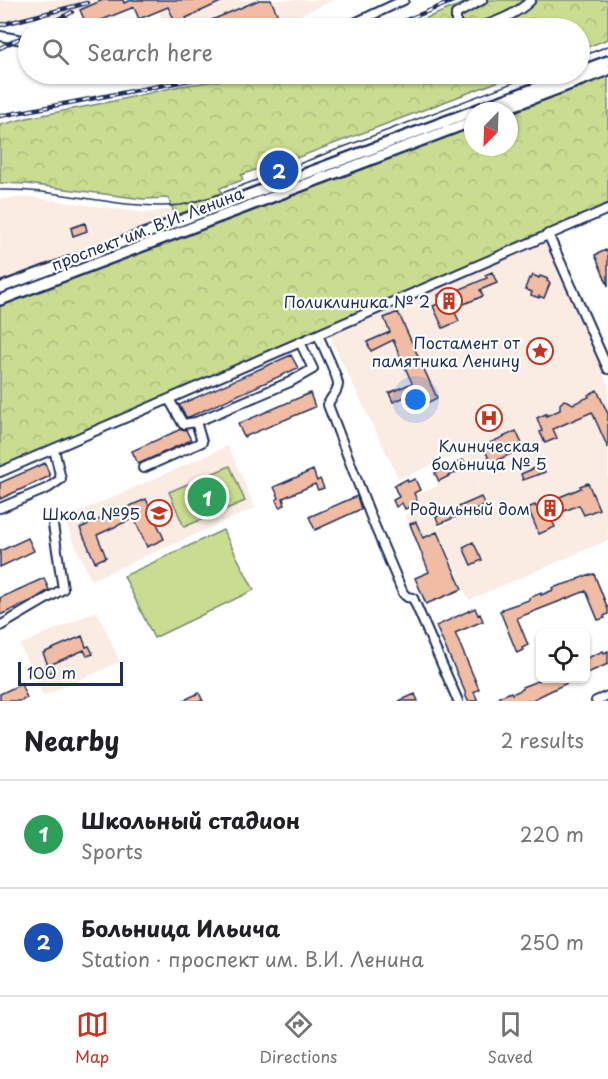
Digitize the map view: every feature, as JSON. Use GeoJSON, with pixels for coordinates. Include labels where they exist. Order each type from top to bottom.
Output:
{"type":"FeatureCollection","features":[{"type":"Feature","properties":{"kind":"main road"},"geometry":{"type":"LineString","coordinates":[[590,67],[608,61]]}},
{"type":"Feature","properties":{"kind":"main road"},"geometry":{"type":"LineString","coordinates":[[590,77],[608,70]]}},
{"type":"Feature","properties":{"kind":"main road","name":"проспект им. В.И. Ленина"},"geometry":{"type":"LineString","coordinates":[[498,102],[547,84]]}},
{"type":"Feature","properties":{"kind":"main road"},"geometry":{"type":"LineString","coordinates":[[518,104],[571,84]]}},
{"type":"Feature","properties":{"kind":"main road","name":"проспект им. В.И. Ленина"},"geometry":{"type":"LineString","coordinates":[[0,288],[464,114]]}},
{"type":"Feature","properties":{"kind":"main road","name":"проспект им. В.И. Ленина"},"geometry":{"type":"LineString","coordinates":[[0,300],[464,124]]}},
{"type":"Feature","properties":{"kind":"street"},"geometry":{"type":"LineString","coordinates":[[365,18],[404,0]]}},
{"type":"Feature","properties":{"kind":"street"},"geometry":{"type":"LineString","coordinates":[[456,18],[456,14],[482,0]]}},
{"type":"Feature","properties":{"kind":"street"},"geometry":{"type":"LineString","coordinates":[[503,18],[525,7],[531,0]]}},
{"type":"Feature","properties":{"kind":"street"},"geometry":{"type":"LineString","coordinates":[[0,36],[18,39]]}},
{"type":"Feature","properties":{"kind":"street"},"geometry":{"type":"LineString","coordinates":[[0,472],[608,209]]}},
{"type":"Feature","properties":{"kind":"street"},"geometry":{"type":"LineString","coordinates":[[548,234],[608,369]]}},
{"type":"Feature","properties":{"kind":"street"},"geometry":{"type":"LineString","coordinates":[[318,335],[338,383],[336,392],[329,398],[328,405],[343,446],[403,593],[413,598],[458,701]]}},
{"type":"Feature","properties":{"kind":"street"},"geometry":{"type":"LineString","coordinates":[[169,399],[183,424],[196,422],[290,382],[313,369],[300,342]]}},
{"type":"Feature","properties":{"kind":"street"},"geometry":{"type":"LineString","coordinates":[[143,468],[202,442],[196,422]]}},
{"type":"Feature","properties":{"kind":"street"},"geometry":{"type":"LineString","coordinates":[[0,508],[48,488],[61,479],[54,449]]}},
{"type":"Feature","properties":{"kind":"street"},"geometry":{"type":"LineString","coordinates":[[0,626],[63,589],[53,525]]}},
{"type":"Feature","properties":{"kind":"street"},"geometry":{"type":"LineString","coordinates":[[596,701],[608,696]]}},
{"type":"Feature","properties":{"kind":"shaded area"},"geometry":{"type":"Polygon","coordinates":[[[0,0],[334,0],[294,18],[162,18],[159,12],[137,18],[133,9],[111,18],[82,18],[78,9],[59,18],[42,18],[41,16],[18,18],[18,23],[0,29],[0,0]]]}},
{"type":"Feature","properties":{"kind":"shaded area"},"geometry":{"type":"Polygon","coordinates":[[[30,197],[145,213],[173,209],[176,217],[0,280],[0,199],[30,197]]]}},
{"type":"Feature","properties":{"kind":"shaded area","name":"Клиническая больница № 5"},"geometry":{"type":"Polygon","coordinates":[[[545,241],[608,385],[608,540],[469,600],[437,528],[487,506],[462,452],[399,479],[329,335],[545,241]]]}},
{"type":"Feature","properties":{"kind":"shaded area","name":"Школа №95"},"geometry":{"type":"Polygon","coordinates":[[[228,446],[255,508],[91,580],[64,519],[228,446]]]}},
{"type":"Feature","properties":{"kind":"shaded area"},"geometry":{"type":"Polygon","coordinates":[[[464,457],[486,505],[436,527],[463,590],[440,600],[405,515],[421,508],[416,495],[438,486],[432,472],[464,457]]]}},
{"type":"Feature","properties":{"kind":"shaded area"},"geometry":{"type":"Polygon","coordinates":[[[97,611],[120,662],[43,696],[20,645],[97,611]]]}},
{"type":"Feature","properties":{"kind":"green space"},"geometry":{"type":"Polygon","coordinates":[[[471,0],[608,0],[608,39],[590,46],[590,18],[427,18],[471,0]]]}},
{"type":"Feature","properties":{"kind":"green space"},"geometry":{"type":"Polygon","coordinates":[[[608,74],[608,206],[0,469],[0,306],[464,129],[464,156],[518,156],[518,109],[582,84],[590,84],[590,81],[608,74]]]}},
{"type":"Feature","properties":{"kind":"green space"},"geometry":{"type":"Polygon","coordinates":[[[194,84],[492,84],[294,159],[292,157],[241,175],[243,180],[220,188],[224,201],[176,217],[168,198],[143,199],[27,184],[0,183],[0,125],[194,84]]]}},
{"type":"Feature","properties":{"kind":"green space"},"geometry":{"type":"Polygon","coordinates":[[[230,466],[245,501],[184,527],[169,492],[230,466]]]}},
{"type":"Feature","properties":{"kind":"green space"},"geometry":{"type":"Polygon","coordinates":[[[223,530],[254,590],[154,638],[124,576],[223,530]]]}},
{"type":"Feature","properties":{"kind":"building"},"geometry":{"type":"Polygon","coordinates":[[[103,0],[123,0],[124,3],[132,0],[225,0],[186,18],[174,18],[168,7],[141,18],[139,18],[134,7],[107,18],[84,18],[80,10],[103,0]]]}},
{"type":"Feature","properties":{"kind":"building"},"geometry":{"type":"Polygon","coordinates":[[[259,0],[271,0],[278,16],[274,18],[217,18],[259,0]]]}},
{"type":"Feature","properties":{"kind":"building"},"geometry":{"type":"Polygon","coordinates":[[[85,223],[87,231],[73,236],[71,228],[85,223]]]}},
{"type":"Feature","properties":{"kind":"building"},"geometry":{"type":"Polygon","coordinates":[[[606,250],[608,254],[608,286],[595,255],[606,250]]]}},
{"type":"Feature","properties":{"kind":"building","name":"Поликлиника № 2"},"geometry":{"type":"Polygon","coordinates":[[[492,272],[497,283],[480,290],[483,296],[464,304],[462,299],[451,304],[459,321],[443,328],[433,306],[441,303],[438,295],[448,291],[449,294],[487,278],[485,275],[492,272]]]}},
{"type":"Feature","properties":{"kind":"building"},"geometry":{"type":"Polygon","coordinates":[[[533,275],[548,279],[550,283],[544,298],[531,295],[532,292],[525,289],[529,278],[531,279],[533,275]]]}},
{"type":"Feature","properties":{"kind":"building"},"geometry":{"type":"Polygon","coordinates":[[[398,312],[437,398],[423,405],[417,392],[393,402],[389,393],[412,383],[393,340],[371,351],[367,342],[390,332],[384,318],[398,312]]]}},
{"type":"Feature","properties":{"kind":"building"},"geometry":{"type":"Polygon","coordinates":[[[291,355],[298,368],[189,417],[186,417],[179,405],[291,355]]]}},
{"type":"Feature","properties":{"kind":"building"},"geometry":{"type":"Polygon","coordinates":[[[597,390],[608,414],[608,448],[592,412],[553,429],[557,438],[545,443],[537,418],[560,410],[560,404],[564,400],[573,404],[589,397],[588,395],[597,390]]]}},
{"type":"Feature","properties":{"kind":"building"},"geometry":{"type":"Polygon","coordinates":[[[310,393],[315,407],[244,437],[238,424],[310,393]]]}},
{"type":"Feature","properties":{"kind":"building"},"geometry":{"type":"Polygon","coordinates":[[[181,429],[186,430],[191,440],[138,464],[132,451],[181,429]]]}},
{"type":"Feature","properties":{"kind":"building"},"geometry":{"type":"Polygon","coordinates":[[[516,431],[524,448],[491,463],[483,446],[516,431]]]}},
{"type":"Feature","properties":{"kind":"building"},"geometry":{"type":"Polygon","coordinates":[[[463,460],[467,467],[439,481],[435,473],[463,460]]]}},
{"type":"Feature","properties":{"kind":"building"},"geometry":{"type":"Polygon","coordinates":[[[45,463],[50,476],[0,499],[0,483],[45,463]]]}},
{"type":"Feature","properties":{"kind":"building"},"geometry":{"type":"Polygon","coordinates":[[[542,465],[545,472],[523,480],[521,474],[542,465]]]}},
{"type":"Feature","properties":{"kind":"building"},"geometry":{"type":"Polygon","coordinates":[[[313,470],[317,481],[320,479],[324,488],[318,490],[315,484],[283,498],[285,505],[279,507],[276,500],[279,498],[274,487],[313,470]]]}},
{"type":"Feature","properties":{"kind":"building"},"geometry":{"type":"Polygon","coordinates":[[[407,479],[408,482],[415,479],[420,490],[414,493],[418,503],[405,509],[402,503],[396,507],[393,500],[399,497],[394,486],[407,479]]]}},
{"type":"Feature","properties":{"kind":"building","name":"Родильный дом"},"geometry":{"type":"Polygon","coordinates":[[[588,483],[599,509],[584,515],[579,505],[550,517],[555,527],[539,534],[528,508],[535,505],[536,507],[588,483]]]}},
{"type":"Feature","properties":{"kind":"building"},"geometry":{"type":"Polygon","coordinates":[[[357,496],[361,509],[315,530],[309,517],[357,496]]]}},
{"type":"Feature","properties":{"kind":"building"},"geometry":{"type":"Polygon","coordinates":[[[481,497],[485,505],[439,524],[436,517],[481,497]]]}},
{"type":"Feature","properties":{"kind":"building"},"geometry":{"type":"Polygon","coordinates":[[[146,499],[164,539],[147,547],[134,518],[97,535],[106,557],[95,562],[80,528],[146,499]]]}},
{"type":"Feature","properties":{"kind":"building"},"geometry":{"type":"Polygon","coordinates":[[[416,522],[423,538],[437,532],[462,589],[426,604],[415,578],[429,572],[410,524],[416,522]]]}},
{"type":"Feature","properties":{"kind":"building"},"geometry":{"type":"Polygon","coordinates":[[[28,538],[34,551],[0,567],[0,551],[28,538]]]}},
{"type":"Feature","properties":{"kind":"building"},"geometry":{"type":"Polygon","coordinates":[[[473,542],[482,560],[471,565],[463,547],[473,542]]]}},
{"type":"Feature","properties":{"kind":"building"},"geometry":{"type":"Polygon","coordinates":[[[594,574],[608,609],[605,618],[598,620],[586,591],[517,618],[528,645],[517,653],[500,611],[594,574]]]}},
{"type":"Feature","properties":{"kind":"building"},"geometry":{"type":"Polygon","coordinates":[[[44,578],[49,590],[0,615],[0,598],[44,578]]]}},
{"type":"Feature","properties":{"kind":"building"},"geometry":{"type":"Polygon","coordinates":[[[475,608],[483,621],[455,633],[479,689],[474,692],[478,701],[468,701],[436,626],[475,608]]]}},
{"type":"Feature","properties":{"kind":"building"},"geometry":{"type":"Polygon","coordinates":[[[82,636],[86,647],[89,646],[93,654],[87,656],[84,650],[52,664],[54,671],[48,673],[45,666],[48,665],[43,653],[82,636]]]}},
{"type":"Feature","properties":{"kind":"building"},"geometry":{"type":"Polygon","coordinates":[[[608,651],[608,664],[590,672],[590,657],[608,651]]]}},
{"type":"Feature","properties":{"kind":"building"},"geometry":{"type":"Polygon","coordinates":[[[536,682],[567,683],[530,701],[501,701],[499,697],[511,692],[512,694],[523,689],[522,687],[536,682]]]}},
{"type":"Feature","properties":{"kind":"building"},"geometry":{"type":"Polygon","coordinates":[[[21,684],[27,698],[20,701],[0,701],[0,694],[21,684]]]}},
{"type":"Feature","properties":{"kind":"building"},"geometry":{"type":"Polygon","coordinates":[[[199,693],[203,701],[182,701],[199,693]]]}},
{"type":"Feature","properties":{"kind":"building"},"geometry":{"type":"Polygon","coordinates":[[[415,694],[418,701],[399,701],[415,694]]]}},
{"type":"Feature","properties":{"kind":"tram line"},"geometry":{"type":"LineString","coordinates":[[590,53],[608,46]]}},
{"type":"Feature","properties":{"kind":"tram line"},"geometry":{"type":"LineString","coordinates":[[0,190],[45,192],[136,205],[186,204],[217,195],[510,84]]}},
{"type":"Feature","properties":{"kind":"railway"},"geometry":{"type":"LineString","coordinates":[[411,18],[456,0]]}},
{"type":"Feature","properties":{"kind":"railway"},"geometry":{"type":"LineString","coordinates":[[28,18],[87,3]]}},
{"type":"Feature","properties":{"kind":"railway"},"geometry":{"type":"LineString","coordinates":[[60,18],[72,12]]}},
{"type":"Feature","properties":{"kind":"railway"},"geometry":{"type":"LineString","coordinates":[[0,25],[18,20]]}},
{"type":"Feature","properties":{"kind":"railway"},"geometry":{"type":"LineString","coordinates":[[0,48],[18,39]]}},
{"type":"Feature","properties":{"kind":"railway"},"geometry":{"type":"LineString","coordinates":[[0,116],[169,84]]}},
{"type":"Feature","properties":{"kind":"place","name":"Больница Ильича"},"geometry":{"type":"Point","coordinates":[279,170]}},
{"type":"Feature","properties":{"kind":"place","name":"Поликлиника № 2"},"geometry":{"type":"Point","coordinates":[449,301]}},
{"type":"Feature","properties":{"kind":"place","name":"Постамент от памятника Ленину"},"geometry":{"type":"Point","coordinates":[540,351]}},
{"type":"Feature","properties":{"kind":"place","name":"Клиническая больница № 5"},"geometry":{"type":"Point","coordinates":[489,418]}},
{"type":"Feature","properties":{"kind":"place","name":"Школьный стадион"},"geometry":{"type":"Point","coordinates":[207,497]}},
{"type":"Feature","properties":{"kind":"place","name":"Родильный дом"},"geometry":{"type":"Point","coordinates":[550,508]}},
{"type":"Feature","properties":{"kind":"place","name":"Школа №95"},"geometry":{"type":"Point","coordinates":[159,513]}}]}
